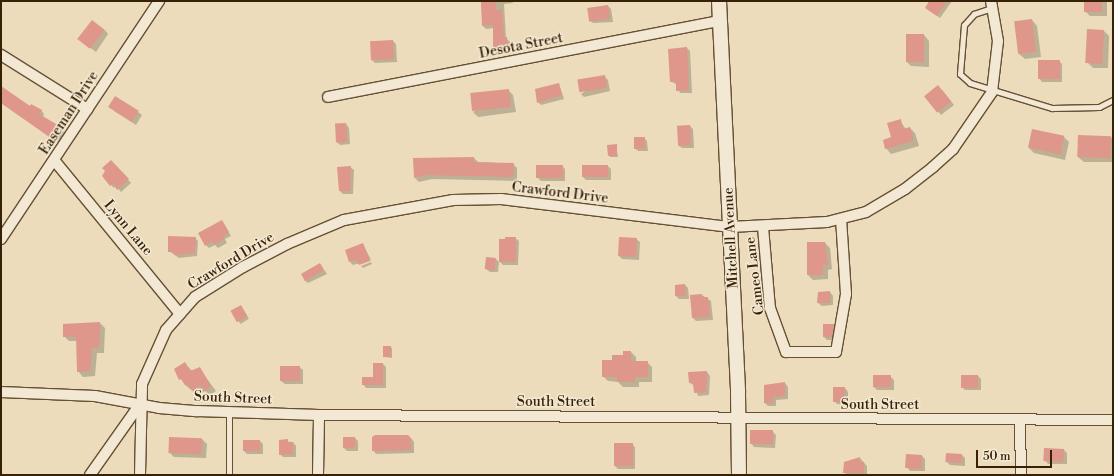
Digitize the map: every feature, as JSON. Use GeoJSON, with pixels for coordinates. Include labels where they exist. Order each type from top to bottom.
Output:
{"type":"FeatureCollection","features":[{"type":"Feature","properties":{"kind":"street","name":"Easeman Drive"},"geometry":{"type":"LineString","coordinates":[[1,238],[159,1]]}},
{"type":"Feature","properties":{"kind":"street","name":"Mitchell Avenue"},"geometry":{"type":"LineString","coordinates":[[719,1],[739,417],[739,475]]}},
{"type":"Feature","properties":{"kind":"street","name":"Crawford Drive"},"geometry":{"type":"LineString","coordinates":[[140,475],[140,404],[142,384],[166,330],[195,298],[287,244],[344,220],[453,200],[501,200],[730,228],[763,227],[841,219],[883,203],[933,167],[953,149],[992,92],[998,41],[991,4]]}},
{"type":"Feature","properties":{"kind":"street","name":"Desota Street"},"geometry":{"type":"LineString","coordinates":[[328,97],[720,21]]}},
{"type":"Feature","properties":{"kind":"street"},"geometry":{"type":"LineString","coordinates":[[1,55],[87,109]]}},
{"type":"Feature","properties":{"kind":"street","name":"Lynn Lane"},"geometry":{"type":"LineString","coordinates":[[54,160],[180,314]]}},
{"type":"Feature","properties":{"kind":"street","name":"Cameo Lane"},"geometry":{"type":"LineString","coordinates":[[763,227],[770,308],[786,352],[836,352],[846,294],[841,219]]}},
{"type":"Feature","properties":{"kind":"street","name":"South Street"},"geometry":{"type":"LineString","coordinates":[[1,392],[95,396],[160,408],[319,415],[1113,420]]}},
{"type":"Feature","properties":{"kind":"street"},"geometry":{"type":"LineString","coordinates":[[90,475],[140,404]]}},
{"type":"Feature","properties":{"kind":"street"},"geometry":{"type":"LineString","coordinates":[[318,475],[319,415]]}},
{"type":"Feature","properties":{"kind":"street"},"geometry":{"type":"LineString","coordinates":[[1020,420],[1021,475]]}},
{"type":"Feature","properties":{"kind":"lane"},"geometry":{"type":"LineString","coordinates":[[991,4],[974,14],[964,25],[960,74],[970,83],[992,92],[1052,108],[1099,107],[1113,100]]}},
{"type":"Feature","properties":{"kind":"lane"},"geometry":{"type":"LineString","coordinates":[[229,412],[229,475]]}},
{"type":"Feature","properties":{"kind":"building"},"geometry":{"type":"Polygon","coordinates":[[[481,1],[496,1],[496,10],[502,10],[504,37],[507,37],[508,48],[493,48],[493,25],[482,26],[481,1]]]}},
{"type":"Feature","properties":{"kind":"building"},"geometry":{"type":"Polygon","coordinates":[[[929,1],[947,1],[937,16],[925,8],[929,1]]]}},
{"type":"Feature","properties":{"kind":"building"},"geometry":{"type":"Polygon","coordinates":[[[1084,1],[1102,1],[1102,12],[1084,12],[1084,1]]]}},
{"type":"Feature","properties":{"kind":"building"},"geometry":{"type":"Polygon","coordinates":[[[608,5],[610,19],[589,22],[587,8],[608,5]]]}},
{"type":"Feature","properties":{"kind":"building"},"geometry":{"type":"Polygon","coordinates":[[[1032,19],[1036,52],[1018,54],[1014,21],[1032,19]]]}},
{"type":"Feature","properties":{"kind":"building"},"geometry":{"type":"Polygon","coordinates":[[[92,20],[105,30],[90,49],[77,39],[92,20]]]}},
{"type":"Feature","properties":{"kind":"building"},"geometry":{"type":"Polygon","coordinates":[[[1087,29],[1104,30],[1102,64],[1085,63],[1087,29]]]}},
{"type":"Feature","properties":{"kind":"building"},"geometry":{"type":"Polygon","coordinates":[[[906,34],[924,34],[924,62],[906,62],[906,34]]]}},
{"type":"Feature","properties":{"kind":"building"},"geometry":{"type":"Polygon","coordinates":[[[393,40],[394,59],[371,60],[370,41],[393,40]]]}},
{"type":"Feature","properties":{"kind":"building"},"geometry":{"type":"Polygon","coordinates":[[[687,47],[689,90],[676,91],[676,82],[670,82],[668,49],[687,47]]]}},
{"type":"Feature","properties":{"kind":"building"},"geometry":{"type":"Polygon","coordinates":[[[1038,60],[1060,60],[1060,79],[1038,79],[1038,60]]]}},
{"type":"Feature","properties":{"kind":"building"},"geometry":{"type":"Polygon","coordinates":[[[605,75],[607,88],[579,92],[577,79],[605,75]]]}},
{"type":"Feature","properties":{"kind":"building"},"geometry":{"type":"Polygon","coordinates":[[[559,83],[562,95],[537,103],[535,89],[559,83]]]}},
{"type":"Feature","properties":{"kind":"building"},"geometry":{"type":"Polygon","coordinates":[[[938,85],[951,101],[937,113],[924,96],[938,85]]]}},
{"type":"Feature","properties":{"kind":"building"},"geometry":{"type":"Polygon","coordinates":[[[1,86],[30,106],[31,104],[42,110],[39,114],[63,128],[55,141],[1,103],[1,86]]]}},
{"type":"Feature","properties":{"kind":"building"},"geometry":{"type":"Polygon","coordinates":[[[509,89],[511,107],[472,111],[470,93],[509,89]]]}},
{"type":"Feature","properties":{"kind":"building"},"geometry":{"type":"Polygon","coordinates":[[[115,96],[139,111],[132,122],[108,107],[115,96]]]}},
{"type":"Feature","properties":{"kind":"building"},"geometry":{"type":"Polygon","coordinates":[[[901,119],[903,129],[910,127],[914,141],[885,149],[883,140],[891,137],[887,123],[901,119]]]}},
{"type":"Feature","properties":{"kind":"building"},"geometry":{"type":"Polygon","coordinates":[[[346,123],[347,142],[336,143],[335,124],[346,123]]]}},
{"type":"Feature","properties":{"kind":"building"},"geometry":{"type":"Polygon","coordinates":[[[690,125],[691,145],[678,146],[677,126],[690,125]]]}},
{"type":"Feature","properties":{"kind":"building"},"geometry":{"type":"Polygon","coordinates":[[[1032,129],[1064,136],[1060,154],[1028,148],[1032,129]]]}},
{"type":"Feature","properties":{"kind":"building"},"geometry":{"type":"Polygon","coordinates":[[[1078,135],[1111,136],[1110,158],[1077,157],[1078,135]]]}},
{"type":"Feature","properties":{"kind":"building"},"geometry":{"type":"Polygon","coordinates":[[[634,137],[645,137],[645,149],[634,149],[634,137]]]}},
{"type":"Feature","properties":{"kind":"building"},"geometry":{"type":"Polygon","coordinates":[[[617,144],[617,156],[608,156],[607,145],[617,144]]]}},
{"type":"Feature","properties":{"kind":"building"},"geometry":{"type":"Polygon","coordinates":[[[474,157],[474,162],[514,163],[513,177],[428,175],[414,178],[413,158],[474,157]]]}},
{"type":"Feature","properties":{"kind":"building"},"geometry":{"type":"Polygon","coordinates":[[[111,160],[129,179],[117,190],[113,183],[110,186],[102,176],[105,171],[102,168],[111,160]]]}},
{"type":"Feature","properties":{"kind":"building"},"geometry":{"type":"Polygon","coordinates":[[[536,165],[563,165],[563,178],[536,178],[536,165]]]}},
{"type":"Feature","properties":{"kind":"building"},"geometry":{"type":"Polygon","coordinates":[[[582,165],[608,165],[608,177],[582,177],[582,165]]]}},
{"type":"Feature","properties":{"kind":"building"},"geometry":{"type":"Polygon","coordinates":[[[351,166],[350,191],[339,191],[337,167],[351,166]]]}},
{"type":"Feature","properties":{"kind":"building"},"geometry":{"type":"Polygon","coordinates":[[[222,220],[229,232],[223,236],[224,239],[214,245],[212,241],[205,246],[198,233],[222,220]]]}},
{"type":"Feature","properties":{"kind":"building"},"geometry":{"type":"Polygon","coordinates":[[[168,236],[196,237],[195,253],[174,255],[174,252],[168,252],[168,236]]]}},
{"type":"Feature","properties":{"kind":"building"},"geometry":{"type":"Polygon","coordinates":[[[505,237],[516,237],[516,262],[499,262],[499,239],[505,239],[505,237]]]}},
{"type":"Feature","properties":{"kind":"building"},"geometry":{"type":"Polygon","coordinates":[[[619,237],[637,238],[636,257],[618,256],[619,237]]]}},
{"type":"Feature","properties":{"kind":"building"},"geometry":{"type":"Polygon","coordinates":[[[807,242],[825,242],[828,265],[823,265],[823,275],[807,275],[807,242]]]}},
{"type":"Feature","properties":{"kind":"building"},"geometry":{"type":"Polygon","coordinates":[[[363,243],[370,261],[359,265],[357,260],[349,262],[345,250],[363,243]]]}},
{"type":"Feature","properties":{"kind":"building"},"geometry":{"type":"Polygon","coordinates":[[[486,257],[496,258],[495,270],[485,269],[486,257]]]}},
{"type":"Feature","properties":{"kind":"building"},"geometry":{"type":"Polygon","coordinates":[[[320,263],[324,270],[305,281],[301,274],[320,263]]]}},
{"type":"Feature","properties":{"kind":"building"},"geometry":{"type":"Polygon","coordinates":[[[685,284],[686,296],[675,296],[675,285],[685,284]]]}},
{"type":"Feature","properties":{"kind":"building"},"geometry":{"type":"Polygon","coordinates":[[[830,291],[830,303],[817,303],[818,292],[830,291]]]}},
{"type":"Feature","properties":{"kind":"building"},"geometry":{"type":"Polygon","coordinates":[[[702,294],[702,297],[708,297],[710,317],[692,318],[690,295],[702,294]]]}},
{"type":"Feature","properties":{"kind":"building"},"geometry":{"type":"Polygon","coordinates":[[[241,305],[247,316],[237,322],[231,311],[241,305]]]}},
{"type":"Feature","properties":{"kind":"building"},"geometry":{"type":"Polygon","coordinates":[[[100,322],[99,348],[92,348],[90,371],[77,372],[76,337],[63,337],[63,324],[100,322]]]}},
{"type":"Feature","properties":{"kind":"building"},"geometry":{"type":"Polygon","coordinates":[[[823,324],[834,324],[832,337],[823,337],[823,324]]]}},
{"type":"Feature","properties":{"kind":"building"},"geometry":{"type":"Polygon","coordinates":[[[383,346],[391,346],[391,357],[383,357],[383,346]]]}},
{"type":"Feature","properties":{"kind":"building"},"geometry":{"type":"Polygon","coordinates":[[[623,351],[631,351],[631,361],[648,361],[648,377],[635,377],[635,382],[617,382],[617,377],[602,377],[602,360],[612,360],[612,355],[623,355],[623,351]]]}},
{"type":"Feature","properties":{"kind":"building"},"geometry":{"type":"Polygon","coordinates":[[[185,362],[190,371],[200,367],[211,386],[204,391],[200,385],[192,391],[187,384],[185,385],[181,379],[179,380],[174,369],[185,362]]]}},
{"type":"Feature","properties":{"kind":"building"},"geometry":{"type":"Polygon","coordinates":[[[373,363],[383,363],[383,385],[362,385],[362,377],[373,377],[373,363]]]}},
{"type":"Feature","properties":{"kind":"building"},"geometry":{"type":"Polygon","coordinates":[[[280,366],[300,366],[300,381],[280,381],[280,366]]]}},
{"type":"Feature","properties":{"kind":"building"},"geometry":{"type":"Polygon","coordinates":[[[707,371],[706,392],[694,393],[693,383],[689,383],[688,372],[707,371]]]}},
{"type":"Feature","properties":{"kind":"building"},"geometry":{"type":"Polygon","coordinates":[[[873,375],[891,375],[891,387],[873,387],[873,375]]]}},
{"type":"Feature","properties":{"kind":"building"},"geometry":{"type":"Polygon","coordinates":[[[961,375],[978,375],[978,388],[961,388],[961,375]]]}},
{"type":"Feature","properties":{"kind":"building"},"geometry":{"type":"Polygon","coordinates":[[[785,382],[785,396],[773,397],[773,403],[764,403],[764,385],[785,382]]]}},
{"type":"Feature","properties":{"kind":"building"},"geometry":{"type":"Polygon","coordinates":[[[833,387],[845,387],[845,402],[833,402],[833,387]]]}},
{"type":"Feature","properties":{"kind":"building"},"geometry":{"type":"Polygon","coordinates":[[[750,430],[773,430],[773,444],[750,444],[750,430]]]}},
{"type":"Feature","properties":{"kind":"building"},"geometry":{"type":"Polygon","coordinates":[[[375,435],[408,435],[411,438],[411,450],[372,451],[372,437],[375,435]]]}},
{"type":"Feature","properties":{"kind":"building"},"geometry":{"type":"Polygon","coordinates":[[[169,437],[202,438],[201,454],[168,453],[169,437]]]}},
{"type":"Feature","properties":{"kind":"building"},"geometry":{"type":"Polygon","coordinates":[[[343,437],[355,437],[355,448],[343,448],[343,437]]]}},
{"type":"Feature","properties":{"kind":"building"},"geometry":{"type":"Polygon","coordinates":[[[288,439],[288,442],[293,442],[293,454],[279,455],[279,440],[288,439]]]}},
{"type":"Feature","properties":{"kind":"building"},"geometry":{"type":"Polygon","coordinates":[[[243,440],[260,440],[260,451],[243,451],[243,440]]]}},
{"type":"Feature","properties":{"kind":"building"},"geometry":{"type":"Polygon","coordinates":[[[614,443],[633,443],[633,466],[614,466],[614,443]]]}},
{"type":"Feature","properties":{"kind":"building"},"geometry":{"type":"Polygon","coordinates":[[[1044,448],[1064,449],[1063,462],[1043,461],[1044,448]]]}},
{"type":"Feature","properties":{"kind":"building"},"geometry":{"type":"Polygon","coordinates":[[[946,453],[962,454],[961,463],[945,462],[946,453]]]}},
{"type":"Feature","properties":{"kind":"building"},"geometry":{"type":"Polygon","coordinates":[[[906,454],[922,455],[921,469],[905,468],[906,454]]]}},
{"type":"Feature","properties":{"kind":"building"},"geometry":{"type":"Polygon","coordinates":[[[860,457],[860,462],[864,462],[864,473],[843,473],[844,462],[860,457]]]}}]}
